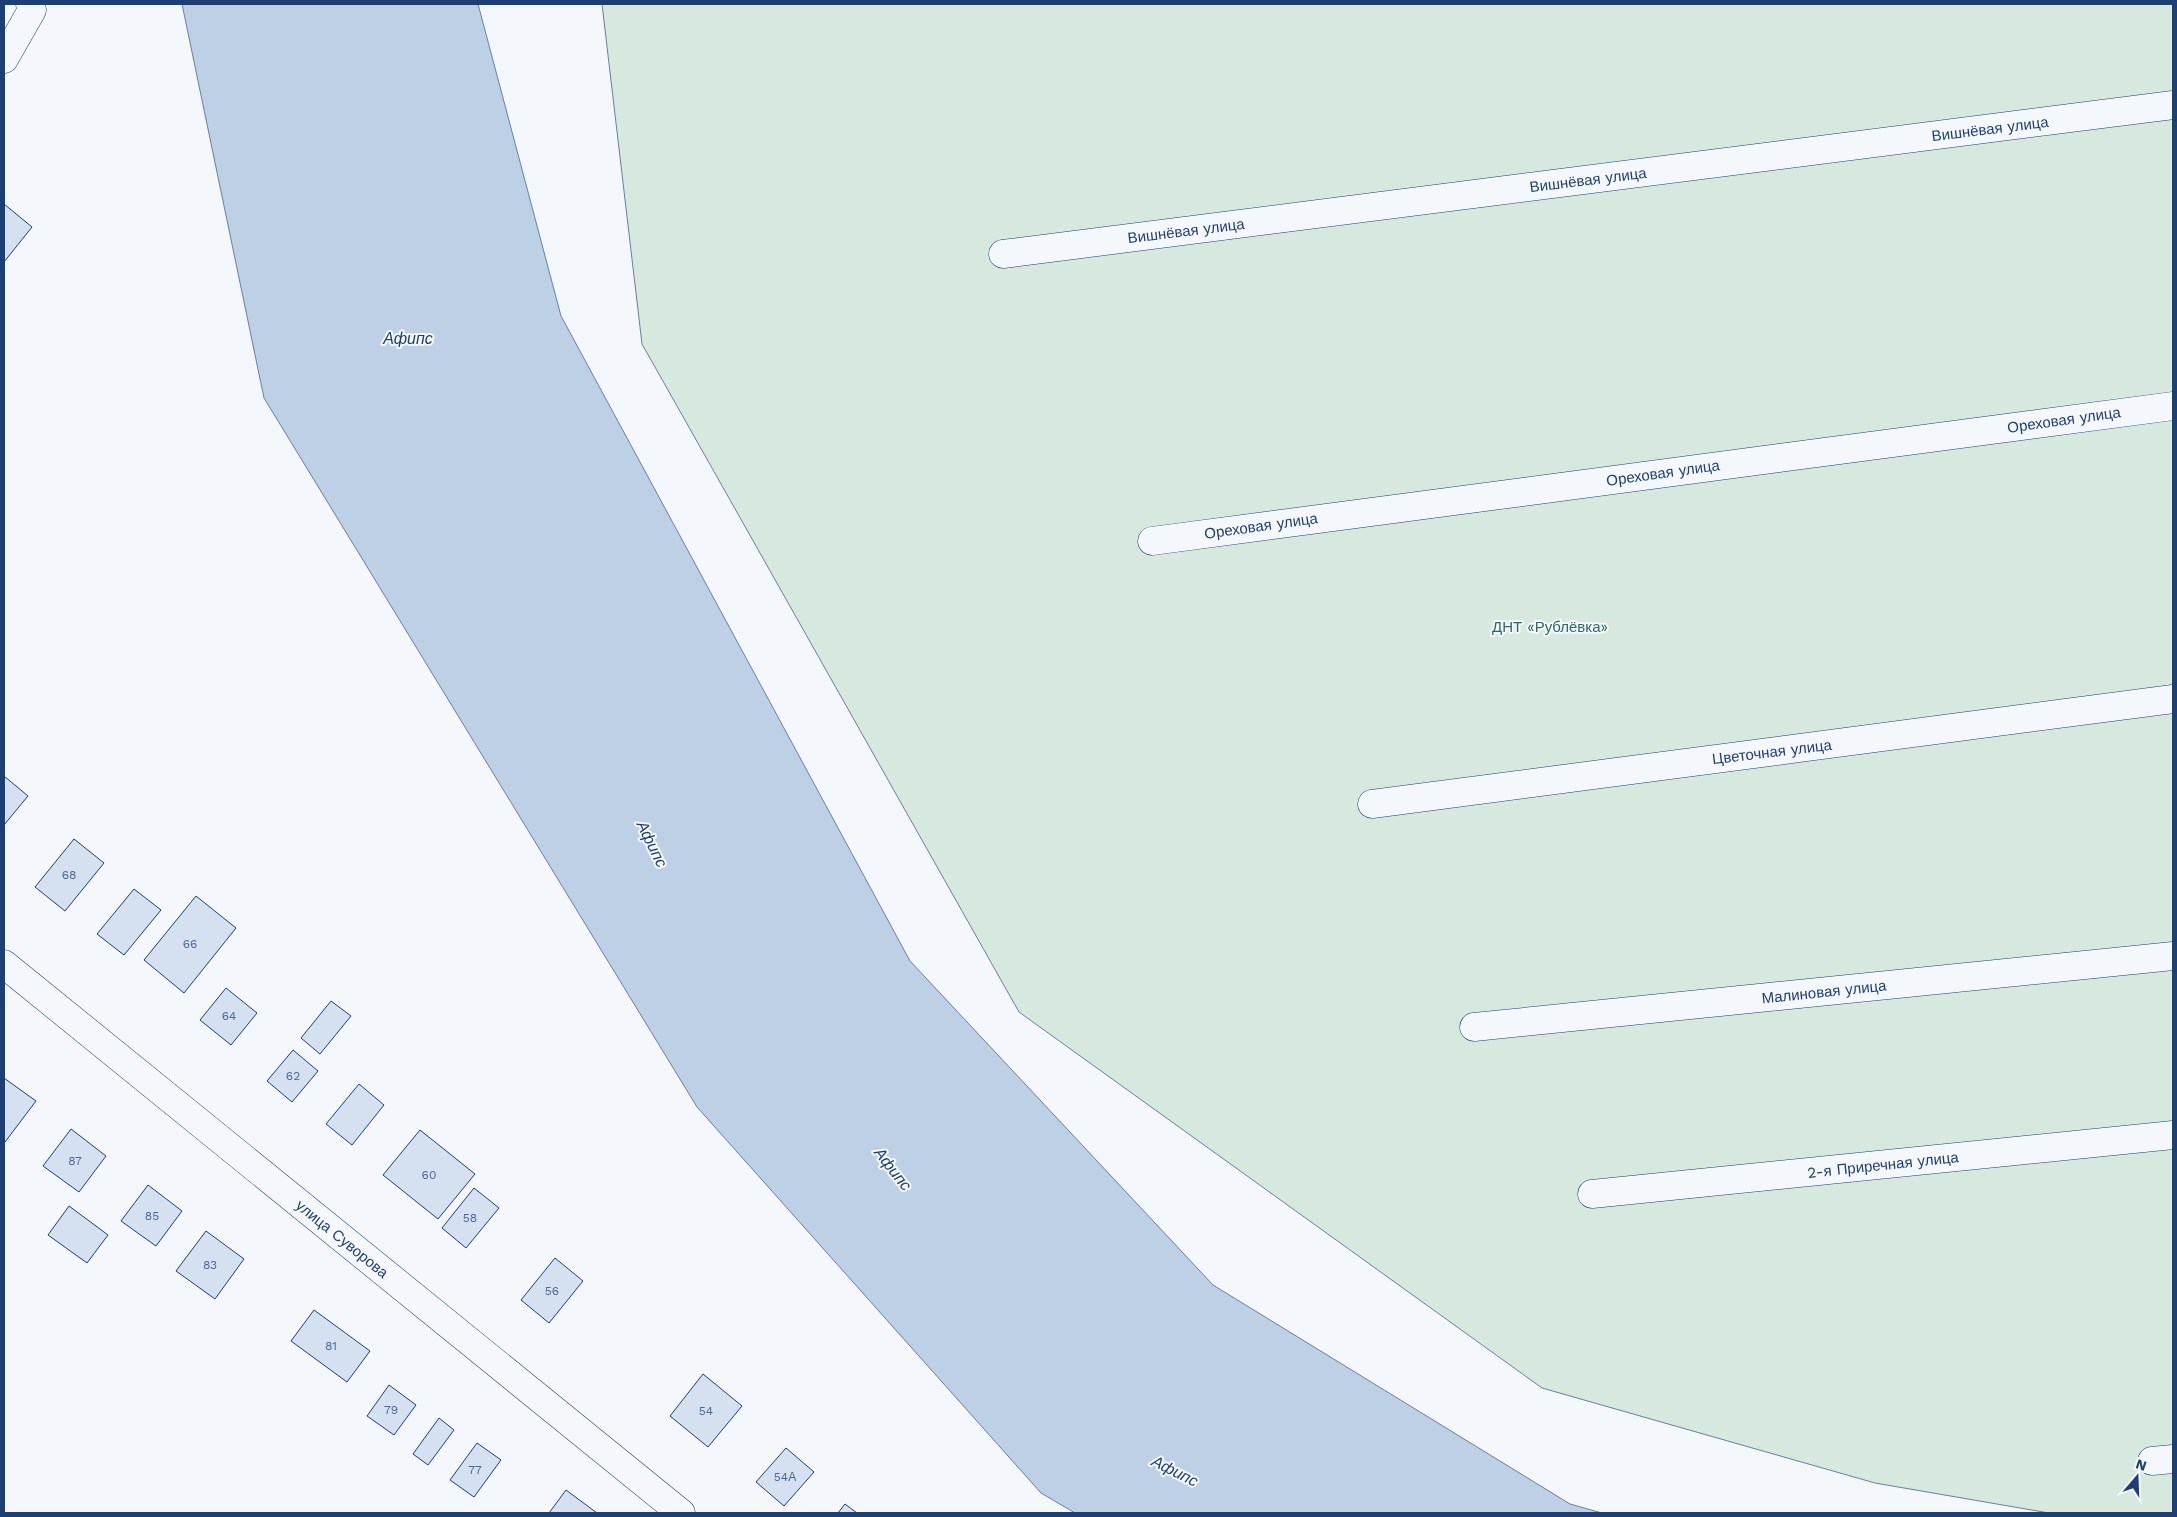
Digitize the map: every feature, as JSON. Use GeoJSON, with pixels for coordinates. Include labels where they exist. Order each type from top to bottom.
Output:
{"type":"FeatureCollection","features":[{"type":"Feature","properties":{"kind":"street"},"geometry":{"type":"LineString","coordinates":[[4,58],[32,10],[30,4]]}},
{"type":"Feature","properties":{"kind":"street","name":"Вишнёвая улица"},"geometry":{"type":"LineString","coordinates":[[1003,254],[2173,105]]}},
{"type":"Feature","properties":{"kind":"street","name":"Ореховая улица"},"geometry":{"type":"LineString","coordinates":[[1152,541],[2173,406]]}},
{"type":"Feature","properties":{"kind":"street","name":"Цветочная улица"},"geometry":{"type":"LineString","coordinates":[[1372,804],[2173,699]]}},
{"type":"Feature","properties":{"kind":"street","name":"Малиновая улица"},"geometry":{"type":"LineString","coordinates":[[1474,1027],[2173,956]]}},
{"type":"Feature","properties":{"kind":"street","name":"улица Суворова"},"geometry":{"type":"LineString","coordinates":[[4,964],[681,1513]]}},
{"type":"Feature","properties":{"kind":"street","name":"2-я Приречная улица"},"geometry":{"type":"LineString","coordinates":[[1592,1194],[2173,1135]]}},
{"type":"Feature","properties":{"kind":"green space","name":"ДНТ «Рублёвка»"},"geometry":{"type":"Polygon","coordinates":[[[602,4],[2173,4],[2173,1513],[2049,1513],[1875,1483],[1542,1388],[1019,1012],[642,344],[602,4]]]}},
{"type":"Feature","properties":{"kind":"water","name":"Афипс"},"geometry":{"type":"Polygon","coordinates":[[[182,4],[478,4],[561,316],[910,961],[1213,1285],[1570,1504],[1602,1513],[1075,1513],[1041,1493],[697,1107],[264,398],[182,4]]]}},
{"type":"Feature","properties":{"kind":"building"},"geometry":{"type":"Polygon","coordinates":[[[4,204],[32,227],[4,262],[4,204]]]}},
{"type":"Feature","properties":{"kind":"building"},"geometry":{"type":"Polygon","coordinates":[[[4,776],[28,796],[4,825],[4,776]]]}},
{"type":"Feature","properties":{"kind":"building"},"geometry":{"type":"Polygon","coordinates":[[[74,839],[104,863],[65,911],[35,887],[74,839]]]}},
{"type":"Feature","properties":{"kind":"building"},"geometry":{"type":"Polygon","coordinates":[[[134,889],[161,910],[124,955],[97,934],[134,889]]]}},
{"type":"Feature","properties":{"kind":"building"},"geometry":{"type":"Polygon","coordinates":[[[196,896],[236,928],[184,993],[144,960],[196,896]]]}},
{"type":"Feature","properties":{"kind":"building"},"geometry":{"type":"Polygon","coordinates":[[[226,988],[257,1013],[231,1045],[200,1020],[226,988]]]}},
{"type":"Feature","properties":{"kind":"building"},"geometry":{"type":"Polygon","coordinates":[[[331,1001],[351,1016],[320,1054],[301,1038],[331,1001]]]}},
{"type":"Feature","properties":{"kind":"building"},"geometry":{"type":"Polygon","coordinates":[[[293,1050],[318,1071],[292,1102],[267,1081],[293,1050]]]}},
{"type":"Feature","properties":{"kind":"building"},"geometry":{"type":"Polygon","coordinates":[[[4,1078],[36,1101],[5,1142],[4,1141],[4,1078]]]}},
{"type":"Feature","properties":{"kind":"building"},"geometry":{"type":"Polygon","coordinates":[[[359,1084],[384,1105],[352,1145],[326,1124],[359,1084]]]}},
{"type":"Feature","properties":{"kind":"building"},"geometry":{"type":"Polygon","coordinates":[[[71,1129],[106,1156],[79,1192],[43,1166],[71,1129]]]}},
{"type":"Feature","properties":{"kind":"building"},"geometry":{"type":"Polygon","coordinates":[[[420,1130],[475,1174],[438,1219],[383,1175],[420,1130]]]}},
{"type":"Feature","properties":{"kind":"building"},"geometry":{"type":"Polygon","coordinates":[[[148,1185],[182,1211],[156,1246],[121,1221],[148,1185]]]}},
{"type":"Feature","properties":{"kind":"building"},"geometry":{"type":"Polygon","coordinates":[[[474,1188],[499,1208],[466,1248],[442,1228],[474,1188]]]}},
{"type":"Feature","properties":{"kind":"building"},"geometry":{"type":"Polygon","coordinates":[[[69,1206],[108,1235],[87,1263],[48,1235],[69,1206]]]}},
{"type":"Feature","properties":{"kind":"building"},"geometry":{"type":"Polygon","coordinates":[[[206,1231],[244,1259],[215,1299],[176,1271],[206,1231]]]}},
{"type":"Feature","properties":{"kind":"building"},"geometry":{"type":"Polygon","coordinates":[[[555,1258],[583,1281],[549,1323],[521,1300],[555,1258]]]}},
{"type":"Feature","properties":{"kind":"building"},"geometry":{"type":"Polygon","coordinates":[[[314,1310],[370,1351],[347,1382],[291,1341],[314,1310]]]}},
{"type":"Feature","properties":{"kind":"building"},"geometry":{"type":"Polygon","coordinates":[[[703,1374],[742,1406],[708,1447],[670,1416],[703,1374]]]}},
{"type":"Feature","properties":{"kind":"building"},"geometry":{"type":"Polygon","coordinates":[[[389,1385],[416,1405],[394,1435],[367,1416],[389,1385]]]}},
{"type":"Feature","properties":{"kind":"building"},"geometry":{"type":"Polygon","coordinates":[[[439,1418],[454,1430],[428,1465],[413,1454],[439,1418]]]}},
{"type":"Feature","properties":{"kind":"building"},"geometry":{"type":"Polygon","coordinates":[[[477,1443],[501,1460],[474,1497],[450,1480],[477,1443]]]}},
{"type":"Feature","properties":{"kind":"building"},"geometry":{"type":"Polygon","coordinates":[[[786,1448],[814,1472],[784,1506],[756,1482],[786,1448]]]}},
{"type":"Feature","properties":{"kind":"building"},"geometry":{"type":"Polygon","coordinates":[[[566,1490],[597,1513],[549,1513],[566,1490]]]}},
{"type":"Feature","properties":{"kind":"building"},"geometry":{"type":"Polygon","coordinates":[[[845,1504],[857,1513],[838,1513],[845,1504]]]}}]}
